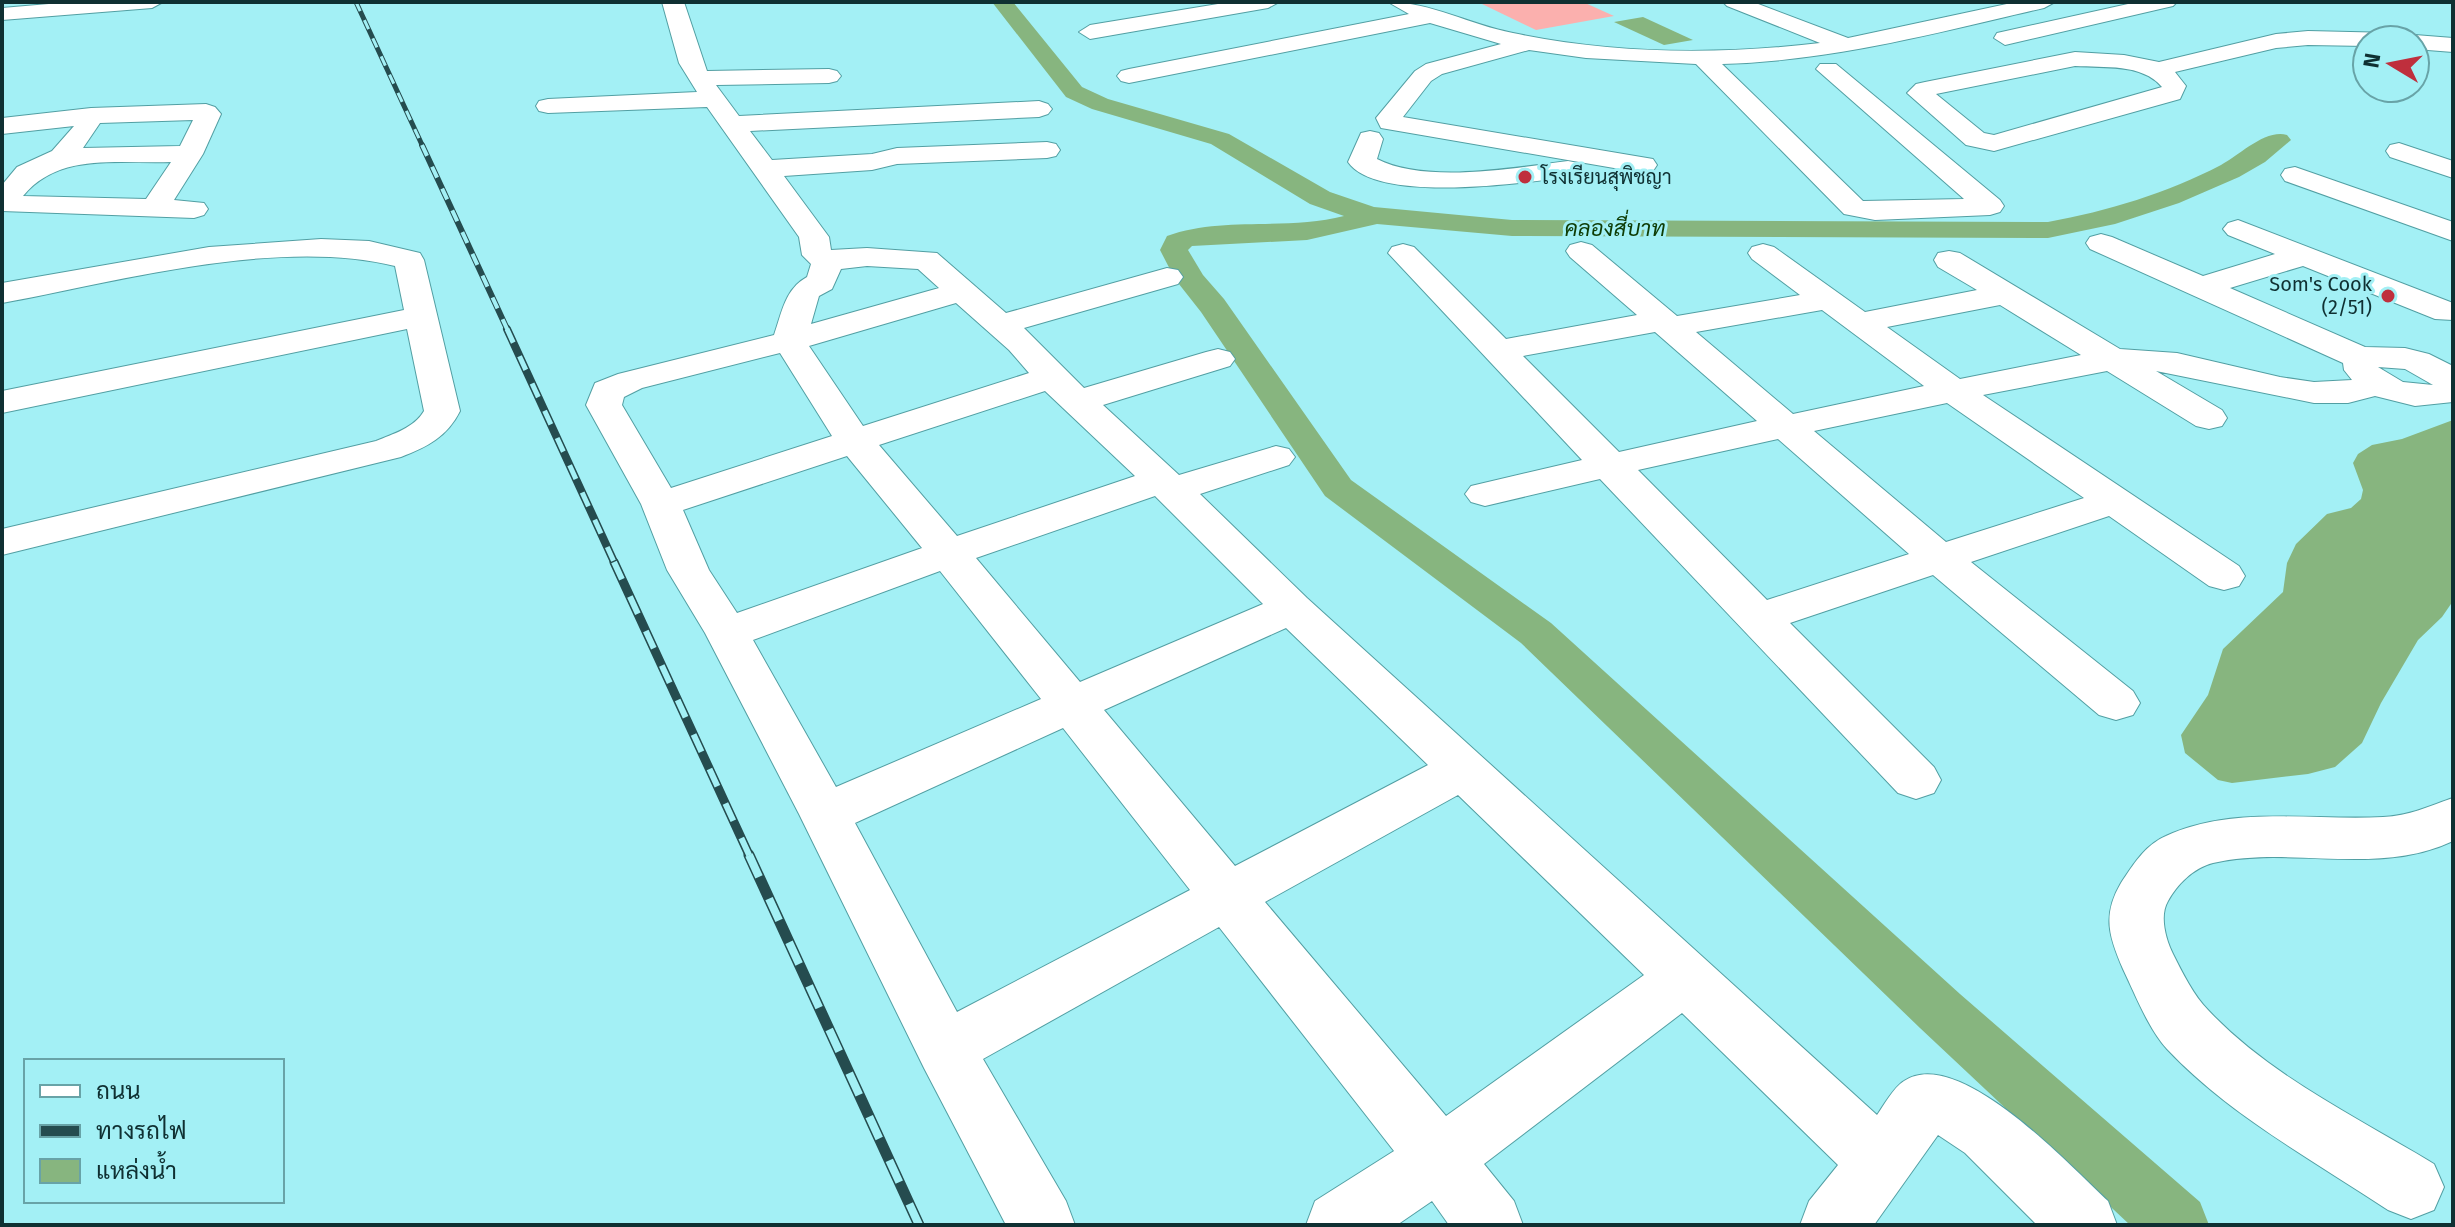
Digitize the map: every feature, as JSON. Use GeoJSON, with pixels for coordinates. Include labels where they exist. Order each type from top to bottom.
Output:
{"type":"FeatureCollection","features":[{"type":"Feature","properties":{"kind":"street"},"geometry":{"type":"LineString","coordinates":[[2,14],[152,2]]}},
{"type":"Feature","properties":{"kind":"street"},"geometry":{"type":"LineString","coordinates":[[673,2],[691,63],[705,88],[763,169],[817,259],[789,341]]}},
{"type":"Feature","properties":{"kind":"street"},"geometry":{"type":"LineString","coordinates":[[1090,32],[1268,2]]}},
{"type":"Feature","properties":{"kind":"street"},"geometry":{"type":"LineString","coordinates":[[1399,2],[1471,32],[1529,44],[1703,58],[1794,53],[1845,45],[2044,2]]}},
{"type":"Feature","properties":{"kind":"street"},"geometry":{"type":"LineString","coordinates":[[1734,2],[1845,45]]}},
{"type":"Feature","properties":{"kind":"street"},"geometry":{"type":"LineString","coordinates":[[1982,43],[2166,2]]}},
{"type":"Feature","properties":{"kind":"street"},"geometry":{"type":"LineString","coordinates":[[1129,76],[1429,17]]}},
{"type":"Feature","properties":{"kind":"street"},"geometry":{"type":"LineString","coordinates":[[1875,39],[1973,78]]}},
{"type":"Feature","properties":{"kind":"street"},"geometry":{"type":"LineString","coordinates":[[2159,69],[2174,86],[2171,94],[2007,141],[1978,141],[1919,93],[1973,78],[2075,59],[2124,62],[2159,69],[2276,41],[2351,39]]}},
{"type":"Feature","properties":{"kind":"street"},"geometry":{"type":"LineString","coordinates":[[2431,43],[2453,45]]}},
{"type":"Feature","properties":{"kind":"street"},"geometry":{"type":"LineString","coordinates":[[1370,139],[1362,162],[1373,171],[1397,178],[1499,175],[1630,163],[1390,123],[1389,118],[1423,76],[1434,69],[1529,44]]}},
{"type":"Feature","properties":{"kind":"street"},"geometry":{"type":"LineString","coordinates":[[1703,58],[1858,209],[1990,206],[1828,69]]}},
{"type":"Feature","properties":{"kind":"street"},"geometry":{"type":"LineString","coordinates":[[1998,74],[2100,114]]}},
{"type":"Feature","properties":{"kind":"street"},"geometry":{"type":"LineString","coordinates":[[548,106],[829,76]]}},
{"type":"Feature","properties":{"kind":"street"},"geometry":{"type":"LineString","coordinates":[[731,124],[1039,109]]}},
{"type":"Feature","properties":{"kind":"street"},"geometry":{"type":"LineString","coordinates":[[13,125],[91,116],[206,112],[208,114],[190,154],[154,208]]}},
{"type":"Feature","properties":{"kind":"street"},"geometry":{"type":"LineString","coordinates":[[91,116],[84,131],[61,157],[27,173],[4,200],[22,206],[194,209]]}},
{"type":"Feature","properties":{"kind":"street"},"geometry":{"type":"LineString","coordinates":[[763,169],[872,162],[897,156],[1047,150]]}},
{"type":"Feature","properties":{"kind":"street"},"geometry":{"type":"LineString","coordinates":[[2399,151],[2453,170]]}},
{"type":"Feature","properties":{"kind":"street"},"geometry":{"type":"LineString","coordinates":[[61,157],[190,154]]}},
{"type":"Feature","properties":{"kind":"street"},"geometry":{"type":"LineString","coordinates":[[2295,175],[2453,232]]}},
{"type":"Feature","properties":{"kind":"street"},"geometry":{"type":"LineString","coordinates":[[2238,229],[2450,308],[2414,362]]}},
{"type":"Feature","properties":{"kind":"street"},"geometry":{"type":"LineString","coordinates":[[1485,494],[1786,426],[2115,359],[2175,363],[2229,377],[2311,391],[2358,393],[2371,372],[2385,356],[2414,362],[2445,376],[2453,387],[2450,392],[2426,397],[2371,372],[2201,287],[2101,243]]}},
{"type":"Feature","properties":{"kind":"street"},"geometry":{"type":"LineString","coordinates":[[2,293],[219,257],[355,249],[391,253],[409,260],[442,411],[437,424],[418,437],[388,449],[2,542]]}},
{"type":"Feature","properties":{"kind":"street"},"geometry":{"type":"LineString","coordinates":[[1581,251],[1940,559],[2116,703]]}},
{"type":"Feature","properties":{"kind":"street"},"geometry":{"type":"LineString","coordinates":[[1403,253],[1916,780]]}},
{"type":"Feature","properties":{"kind":"street"},"geometry":{"type":"LineString","coordinates":[[1763,253],[1954,391],[2224,576]]}},
{"type":"Feature","properties":{"kind":"street"},"geometry":{"type":"LineString","coordinates":[[2201,287],[2305,255]]}},
{"type":"Feature","properties":{"kind":"street"},"geometry":{"type":"LineString","coordinates":[[817,259],[867,257],[926,260],[963,291],[1168,485],[1292,608],[1881,1162]]}},
{"type":"Feature","properties":{"kind":"street"},"geometry":{"type":"LineString","coordinates":[[1949,260],[2209,418]]}},
{"type":"Feature","properties":{"kind":"street"},"geometry":{"type":"LineString","coordinates":[[1000,325],[1167,277]]}},
{"type":"Feature","properties":{"kind":"street"},"geometry":{"type":"LineString","coordinates":[[963,291],[789,341],[630,381],[608,391],[604,405],[661,504],[688,570],[727,633],[825,814],[945,1049],[1042,1225]]}},
{"type":"Feature","properties":{"kind":"street"},"geometry":{"type":"LineString","coordinates":[[1858,323],[2007,294]]}},
{"type":"Feature","properties":{"kind":"street"},"geometry":{"type":"LineString","coordinates":[[1496,351],[1826,300]]}},
{"type":"Feature","properties":{"kind":"street"},"geometry":{"type":"LineString","coordinates":[[2,402],[421,316]]}},
{"type":"Feature","properties":{"kind":"street"},"geometry":{"type":"LineString","coordinates":[[789,341],[853,439],[1073,705],[1440,1158],[1490,1225]]}},
{"type":"Feature","properties":{"kind":"street"},"geometry":{"type":"LineString","coordinates":[[1079,401],[1218,359]]}},
{"type":"Feature","properties":{"kind":"street"},"geometry":{"type":"LineString","coordinates":[[661,504],[1051,377]]}},
{"type":"Feature","properties":{"kind":"street"},"geometry":{"type":"LineString","coordinates":[[727,633],[949,553],[1168,485],[1276,457]]}},
{"type":"Feature","properties":{"kind":"street"},"geometry":{"type":"LineString","coordinates":[[1759,618],[2115,501]]}},
{"type":"Feature","properties":{"kind":"street"},"geometry":{"type":"LineString","coordinates":[[825,814],[1292,608]]}},
{"type":"Feature","properties":{"kind":"street"},"geometry":{"type":"LineString","coordinates":[[945,1049],[1465,768]]}},
{"type":"Feature","properties":{"kind":"street"},"geometry":{"type":"LineString","coordinates":[[2411,1187],[2249,1084],[2186,1028],[2157,980],[2138,939],[2137,905],[2156,873],[2183,851],[2215,842],[2284,836],[2384,838],[2421,833],[2453,818]]}},
{"type":"Feature","properties":{"kind":"street"},"geometry":{"type":"LineString","coordinates":[[1339,1225],[1440,1158],[1685,978]]}},
{"type":"Feature","properties":{"kind":"street"},"geometry":{"type":"LineString","coordinates":[[1833,1225],[1925,1102],[1965,1115],[1987,1132],[2084,1225]]}},
{"type":"Feature","properties":{"kind":"shaded area"},"geometry":{"type":"Polygon","coordinates":[[[1583,2],[1614,16],[1536,30],[1482,4],[1583,2]]]}},
{"type":"Feature","properties":{"kind":"water"},"geometry":{"type":"Polygon","coordinates":[[[1643,17],[1693,40],[1664,45],[1614,22],[1643,17]]]}},
{"type":"Feature","properties":{"kind":"water"},"geometry":{"type":"Polygon","coordinates":[[[2453,420],[2453,601],[2442,617],[2418,640],[2381,703],[2362,743],[2335,767],[2308,774],[2232,783],[2218,780],[2185,753],[2181,735],[2208,695],[2223,649],[2283,592],[2287,563],[2296,544],[2327,514],[2351,508],[2361,499],[2363,490],[2353,463],[2358,454],[2372,445],[2402,439],[2453,420]]]}},
{"type":"Feature","properties":{"kind":"waterway","name":"คลองสี่บาท"},"geometry":{"type":"LineString","coordinates":[[1002,2],[1074,92],[1100,104],[1220,139],[1320,198],[1374,215]]}},
{"type":"Feature","properties":{"kind":"waterway","name":"คลองสี่บาท"},"geometry":{"type":"LineString","coordinates":[[1374,215],[1512,228],[2048,230],[2106,218],[2169,198],[2229,171],[2278,140]]}},
{"type":"Feature","properties":{"kind":"waterway"},"geometry":{"type":"LineString","coordinates":[[1374,215],[1307,232],[1188,238],[1177,242],[1174,250],[1190,279],[1213,306],[1338,488],[1536,633],[1940,1011],[2177,1225]]}},
{"type":"Feature","properties":{"kind":"railway"},"geometry":{"type":"LineString","coordinates":[[356,2],[423,147]]}},
{"type":"Feature","properties":{"kind":"railway"},"geometry":{"type":"LineString","coordinates":[[422,145],[508,331]]}},
{"type":"Feature","properties":{"kind":"railway"},"geometry":{"type":"LineString","coordinates":[[507,329],[615,564]]}},
{"type":"Feature","properties":{"kind":"railway"},"geometry":{"type":"LineString","coordinates":[[614,562],[750,857]]}},
{"type":"Feature","properties":{"kind":"railway"},"geometry":{"type":"LineString","coordinates":[[749,855],[919,1225]]}},
{"type":"Feature","properties":{"kind":"place","name":"โรงเรียนสุพิชญา"},"geometry":{"type":"Point","coordinates":[1525,177]}},
{"type":"Feature","properties":{"kind":"place","name":"Som's Cook (2/51)"},"geometry":{"type":"Point","coordinates":[2388,296]}}]}
